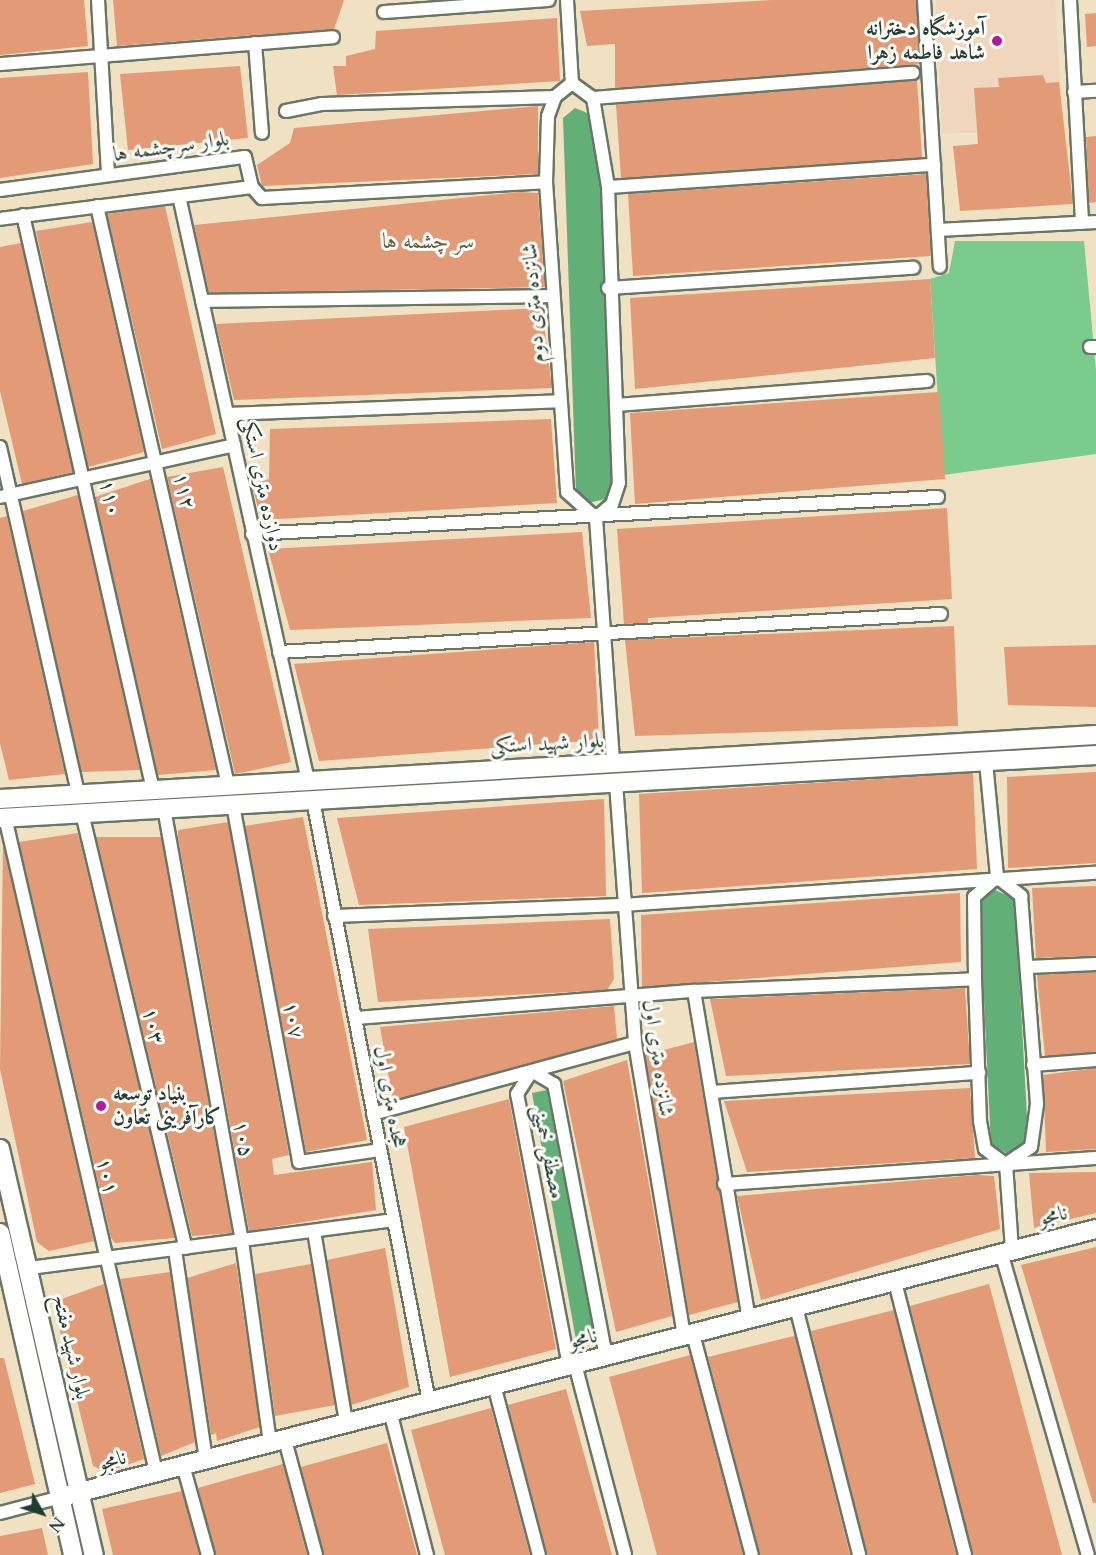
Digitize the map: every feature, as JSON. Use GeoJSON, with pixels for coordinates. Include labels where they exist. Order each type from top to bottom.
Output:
{"type":"FeatureCollection","features":[{"type":"Feature","properties":{"kind":"main road","name":"بلوار شهید استکی"},"geometry":{"type":"LineString","coordinates":[[0,798],[1096,735]]}},
{"type":"Feature","properties":{"kind":"main road","name":"بلوار شهید استکی"},"geometry":{"type":"LineString","coordinates":[[3,818],[1096,755]]}},
{"type":"Feature","properties":{"kind":"main road"},"geometry":{"type":"LineString","coordinates":[[729,756],[730,776]]}},
{"type":"Feature","properties":{"kind":"main road","name":"بلوار شهید مفتح"},"geometry":{"type":"LineString","coordinates":[[0,1149],[30,1268],[94,1555]]}},
{"type":"Feature","properties":{"kind":"main road","name":"نامجو"},"geometry":{"type":"LineString","coordinates":[[61,1497],[1096,1228]]}},
{"type":"Feature","properties":{"kind":"main road","name":"بلوار شهید مفتح"},"geometry":{"type":"LineString","coordinates":[[0,1233],[5,1273],[61,1497],[73,1555]]}},
{"type":"Feature","properties":{"kind":"street"},"geometry":{"type":"LineString","coordinates":[[98,0],[108,175]]}},
{"type":"Feature","properties":{"kind":"street"},"geometry":{"type":"LineString","coordinates":[[384,12],[549,0]]}},
{"type":"Feature","properties":{"kind":"street"},"geometry":{"type":"LineString","coordinates":[[567,0],[572,82],[593,98],[913,73]]}},
{"type":"Feature","properties":{"kind":"street"},"geometry":{"type":"LineString","coordinates":[[924,0],[940,267]]}},
{"type":"Feature","properties":{"kind":"street"},"geometry":{"type":"LineString","coordinates":[[1070,0],[1074,137],[1082,223]]}},
{"type":"Feature","properties":{"kind":"street"},"geometry":{"type":"LineString","coordinates":[[0,64],[101,54],[333,37]]}},
{"type":"Feature","properties":{"kind":"street"},"geometry":{"type":"LineString","coordinates":[[255,43],[262,133]]}},
{"type":"Feature","properties":{"kind":"street"},"geometry":{"type":"LineString","coordinates":[[286,111],[322,104],[555,97],[572,82]]}},
{"type":"Feature","properties":{"kind":"street"},"geometry":{"type":"LineString","coordinates":[[1074,92],[1096,91]]}},
{"type":"Feature","properties":{"kind":"street","name":"شانزده متری دوم"},"geometry":{"type":"LineString","coordinates":[[555,97],[548,116],[546,182],[567,492],[596,518]]}},
{"type":"Feature","properties":{"kind":"street"},"geometry":{"type":"LineString","coordinates":[[593,98],[608,187],[608,288],[619,483],[612,504],[596,518]]}},
{"type":"Feature","properties":{"kind":"street","name":"بلوار سرچشمه ها"},"geometry":{"type":"LineString","coordinates":[[0,190],[245,157],[252,187]]}},
{"type":"Feature","properties":{"kind":"street"},"geometry":{"type":"LineString","coordinates":[[608,187],[934,165]]}},
{"type":"Feature","properties":{"kind":"street"},"geometry":{"type":"LineString","coordinates":[[0,219],[252,187],[262,198],[546,182]]}},
{"type":"Feature","properties":{"kind":"street","name":"دوازده متری استکی"},"geometry":{"type":"LineString","coordinates":[[178,196],[308,781]]}},
{"type":"Feature","properties":{"kind":"street","name":"۱۱۲"},"geometry":{"type":"LineString","coordinates":[[97,206],[158,462],[228,786]]}},
{"type":"Feature","properties":{"kind":"street","name":"۱۱۰"},"geometry":{"type":"LineString","coordinates":[[23,215],[86,478],[153,790]]}},
{"type":"Feature","properties":{"kind":"street"},"geometry":{"type":"LineString","coordinates":[[938,230],[1096,222]]}},
{"type":"Feature","properties":{"kind":"street"},"geometry":{"type":"LineString","coordinates":[[608,288],[913,268]]}},
{"type":"Feature","properties":{"kind":"street"},"geometry":{"type":"LineString","coordinates":[[202,301],[553,296]]}},
{"type":"Feature","properties":{"kind":"street"},"geometry":{"type":"LineString","coordinates":[[616,405],[927,381]]}},
{"type":"Feature","properties":{"kind":"street"},"geometry":{"type":"LineString","coordinates":[[227,414],[560,401]]}},
{"type":"Feature","properties":{"kind":"street"},"geometry":{"type":"LineString","coordinates":[[5,496],[234,445]]}},
{"type":"Feature","properties":{"kind":"street"},"geometry":{"type":"LineString","coordinates":[[0,447],[5,496],[78,794]]}},
{"type":"Feature","properties":{"kind":"street"},"geometry":{"type":"LineString","coordinates":[[252,534],[596,518],[938,497]]}},
{"type":"Feature","properties":{"kind":"street"},"geometry":{"type":"LineString","coordinates":[[596,518],[613,763]]}},
{"type":"Feature","properties":{"kind":"street"},"geometry":{"type":"LineString","coordinates":[[279,652],[941,614]]}},
{"type":"Feature","properties":{"kind":"street"},"geometry":{"type":"LineString","coordinates":[[986,762],[996,877],[1021,896],[1028,967],[1037,1125],[1031,1148],[1006,1164]]}},
{"type":"Feature","properties":{"kind":"street","name":"شانزده متری اول"},"geometry":{"type":"LineString","coordinates":[[616,783],[621,905],[634,1043],[689,1335],[752,1555]]}},
{"type":"Feature","properties":{"kind":"street","name":"هجده متری اول"},"geometry":{"type":"LineString","coordinates":[[313,800],[429,1402]]}},
{"type":"Feature","properties":{"kind":"street","name":"۱۰۷"},"geometry":{"type":"LineString","coordinates":[[233,805],[299,1162],[380,1150]]}},
{"type":"Feature","properties":{"kind":"street","name":"۱۰۵"},"geometry":{"type":"LineString","coordinates":[[164,808],[277,1442],[316,1555]]}},
{"type":"Feature","properties":{"kind":"street","name":"۱۰۳"},"geometry":{"type":"LineString","coordinates":[[82,813],[180,1249],[206,1460]]}},
{"type":"Feature","properties":{"kind":"street","name":"۱۰۱"},"geometry":{"type":"LineString","coordinates":[[3,818],[156,1473]]}},
{"type":"Feature","properties":{"kind":"street"},"geometry":{"type":"LineString","coordinates":[[334,916],[621,905],[996,877],[1096,873]]}},
{"type":"Feature","properties":{"kind":"street"},"geometry":{"type":"LineString","coordinates":[[996,877],[974,897],[975,979],[985,1149],[1006,1164]]}},
{"type":"Feature","properties":{"kind":"street"},"geometry":{"type":"LineString","coordinates":[[1028,967],[1096,964]]}},
{"type":"Feature","properties":{"kind":"street"},"geometry":{"type":"LineString","coordinates":[[356,1018],[694,991],[975,979]]}},
{"type":"Feature","properties":{"kind":"street"},"geometry":{"type":"LineString","coordinates":[[694,991],[724,1184],[749,1319]]}},
{"type":"Feature","properties":{"kind":"street"},"geometry":{"type":"LineString","coordinates":[[373,1114],[634,1043]]}},
{"type":"Feature","properties":{"kind":"street"},"geometry":{"type":"LineString","coordinates":[[1034,1065],[1096,1060]]}},
{"type":"Feature","properties":{"kind":"street","name":"مصطفی خمینی"},"geometry":{"type":"LineString","coordinates":[[606,1356],[555,1084],[532,1071],[517,1094],[572,1365],[625,1555]]}},
{"type":"Feature","properties":{"kind":"street"},"geometry":{"type":"LineString","coordinates":[[711,1092],[979,1073]]}},
{"type":"Feature","properties":{"kind":"street"},"geometry":{"type":"LineString","coordinates":[[724,1184],[1096,1158]]}},
{"type":"Feature","properties":{"kind":"street"},"geometry":{"type":"LineString","coordinates":[[1006,1164],[1007,1250],[1088,1555]]}},
{"type":"Feature","properties":{"kind":"street"},"geometry":{"type":"LineString","coordinates":[[30,1268],[393,1220]]}},
{"type":"Feature","properties":{"kind":"street"},"geometry":{"type":"LineString","coordinates":[[314,1231],[346,1423]]}},
{"type":"Feature","properties":{"kind":"street"},"geometry":{"type":"LineString","coordinates":[[895,1282],[965,1555]]}},
{"type":"Feature","properties":{"kind":"street"},"geometry":{"type":"LineString","coordinates":[[796,1307],[859,1555]]}},
{"type":"Feature","properties":{"kind":"street"},"geometry":{"type":"LineString","coordinates":[[494,1385],[539,1555]]}},
{"type":"Feature","properties":{"kind":"street"},"geometry":{"type":"LineString","coordinates":[[390,1411],[427,1555]]}},
{"type":"Feature","properties":{"kind":"street"},"geometry":{"type":"LineString","coordinates":[[183,1465],[208,1555]]}},
{"type":"Feature","properties":{"kind":"street"},"geometry":{"type":"LineString","coordinates":[[0,1513],[61,1497]]}},
{"type":"Feature","properties":{"kind":"shaded area","name":"آموزشگاه دخترانه شاهد فاطمه زهرا"},"geometry":{"type":"Polygon","coordinates":[[[936,0],[1055,0],[1063,128],[942,134],[936,0]]]}},
{"type":"Feature","properties":{"kind":"green space"},"geometry":{"type":"Polygon","coordinates":[[[575,108],[602,119],[614,497],[588,503],[576,491],[563,118],[575,108]]]}},
{"type":"Feature","properties":{"kind":"green space"},"geometry":{"type":"Polygon","coordinates":[[[955,241],[1084,241],[1096,370],[1096,454],[943,475],[930,279],[949,273],[955,241]]]}},
{"type":"Feature","properties":{"kind":"green space"},"geometry":{"type":"Polygon","coordinates":[[[991,888],[1015,899],[1028,1135],[1015,1158],[991,1144],[979,900],[991,888]]]}},
{"type":"Feature","properties":{"kind":"green space"},"geometry":{"type":"Polygon","coordinates":[[[552,1089],[597,1338],[576,1340],[532,1093],[552,1089]]]}},
{"type":"Feature","properties":{"kind":"building"},"geometry":{"type":"Polygon","coordinates":[[[0,0],[84,0],[88,46],[0,55],[0,0]]]}},
{"type":"Feature","properties":{"kind":"building"},"geometry":{"type":"Polygon","coordinates":[[[113,0],[344,0],[334,29],[117,46],[113,0]]]}},
{"type":"Feature","properties":{"kind":"building"},"geometry":{"type":"Polygon","coordinates":[[[772,0],[916,0],[920,64],[615,88],[615,44],[587,46],[580,11],[772,0]]]}},
{"type":"Feature","properties":{"kind":"building"},"geometry":{"type":"Polygon","coordinates":[[[1096,13],[1096,46],[1087,47],[1085,14],[1096,13]]]}},
{"type":"Feature","properties":{"kind":"building"},"geometry":{"type":"Polygon","coordinates":[[[557,18],[560,81],[337,95],[333,66],[346,66],[346,56],[375,49],[376,31],[557,18]]]}},
{"type":"Feature","properties":{"kind":"building"},"geometry":{"type":"Polygon","coordinates":[[[240,66],[248,138],[128,150],[120,74],[240,66]]]}},
{"type":"Feature","properties":{"kind":"building"},"geometry":{"type":"Polygon","coordinates":[[[88,72],[93,164],[0,178],[0,78],[88,72]]]}},
{"type":"Feature","properties":{"kind":"building"},"geometry":{"type":"Polygon","coordinates":[[[1043,75],[1046,83],[1059,82],[1073,204],[960,211],[953,146],[978,144],[974,88],[999,87],[998,78],[1043,75]]]}},
{"type":"Feature","properties":{"kind":"building"},"geometry":{"type":"Polygon","coordinates":[[[917,80],[922,158],[621,178],[616,104],[917,80]]]}},
{"type":"Feature","properties":{"kind":"building"},"geometry":{"type":"Polygon","coordinates":[[[538,106],[538,174],[262,186],[257,165],[290,143],[294,128],[538,106]]]}},
{"type":"Feature","properties":{"kind":"building"},"geometry":{"type":"Polygon","coordinates":[[[1096,136],[1096,202],[1089,203],[1086,137],[1096,136]]]}},
{"type":"Feature","properties":{"kind":"building"},"geometry":{"type":"Polygon","coordinates":[[[926,174],[931,256],[633,276],[628,194],[926,174]]]}},
{"type":"Feature","properties":{"kind":"building"},"geometry":{"type":"Polygon","coordinates":[[[519,192],[538,193],[545,287],[209,293],[194,225],[519,192]]]}},
{"type":"Feature","properties":{"kind":"building"},"geometry":{"type":"Polygon","coordinates":[[[165,206],[216,434],[162,449],[107,214],[165,206]]]}},
{"type":"Feature","properties":{"kind":"building"},"geometry":{"type":"Polygon","coordinates":[[[92,222],[144,452],[88,467],[36,231],[92,222]]]}},
{"type":"Feature","properties":{"kind":"building"},"geometry":{"type":"Polygon","coordinates":[[[21,243],[73,472],[22,484],[0,391],[0,247],[21,243]]]}},
{"type":"Feature","properties":{"kind":"building"},"geometry":{"type":"Polygon","coordinates":[[[930,279],[935,358],[635,389],[630,298],[930,279]]]}},
{"type":"Feature","properties":{"kind":"building"},"geometry":{"type":"Polygon","coordinates":[[[542,308],[552,388],[234,400],[216,324],[542,308]]]}},
{"type":"Feature","properties":{"kind":"building"},"geometry":{"type":"Polygon","coordinates":[[[939,392],[945,479],[635,504],[630,413],[939,392]]]}},
{"type":"Feature","properties":{"kind":"building"},"geometry":{"type":"Polygon","coordinates":[[[551,419],[557,503],[261,520],[252,485],[269,479],[270,429],[551,419]]]}},
{"type":"Feature","properties":{"kind":"building"},"geometry":{"type":"Polygon","coordinates":[[[223,467],[291,762],[235,774],[167,477],[223,467]]]}},
{"type":"Feature","properties":{"kind":"building"},"geometry":{"type":"Polygon","coordinates":[[[150,479],[216,770],[158,775],[95,497],[150,479]]]}},
{"type":"Feature","properties":{"kind":"building"},"geometry":{"type":"Polygon","coordinates":[[[78,495],[140,770],[81,772],[23,511],[78,495]]]}},
{"type":"Feature","properties":{"kind":"building"},"geometry":{"type":"Polygon","coordinates":[[[947,508],[952,599],[648,618],[648,623],[624,624],[617,529],[947,508]]]}},
{"type":"Feature","properties":{"kind":"building"},"geometry":{"type":"Polygon","coordinates":[[[7,516],[65,774],[9,780],[0,743],[0,518],[7,516]]]}},
{"type":"Feature","properties":{"kind":"building"},"geometry":{"type":"Polygon","coordinates":[[[582,532],[591,618],[290,630],[268,549],[582,532]]]}},
{"type":"Feature","properties":{"kind":"building"},"geometry":{"type":"Polygon","coordinates":[[[954,626],[958,726],[635,736],[625,640],[954,626]]]}},
{"type":"Feature","properties":{"kind":"building"},"geometry":{"type":"Polygon","coordinates":[[[594,642],[599,740],[319,761],[294,664],[594,642]]]}},
{"type":"Feature","properties":{"kind":"building"},"geometry":{"type":"Polygon","coordinates":[[[1096,645],[1096,707],[1008,705],[1004,647],[1096,645]]]}},
{"type":"Feature","properties":{"kind":"building"},"geometry":{"type":"Polygon","coordinates":[[[1096,772],[1096,863],[1008,868],[1007,777],[1096,772]]]}},
{"type":"Feature","properties":{"kind":"building"},"geometry":{"type":"Polygon","coordinates":[[[973,773],[977,869],[642,893],[639,794],[973,773]]]}},
{"type":"Feature","properties":{"kind":"building"},"geometry":{"type":"Polygon","coordinates":[[[604,799],[606,896],[359,905],[337,818],[604,799]]]}},
{"type":"Feature","properties":{"kind":"building"},"geometry":{"type":"Polygon","coordinates":[[[303,817],[367,1140],[306,1152],[245,826],[303,817]]]}},
{"type":"Feature","properties":{"kind":"building"},"geometry":{"type":"Polygon","coordinates":[[[228,822],[289,1155],[272,1159],[274,1175],[372,1162],[376,1210],[249,1231],[178,837],[178,830],[228,822]]]}},
{"type":"Feature","properties":{"kind":"building"},"geometry":{"type":"Polygon","coordinates":[[[78,833],[175,1238],[115,1243],[111,1238],[19,842],[78,833]]]}},
{"type":"Feature","properties":{"kind":"building"},"geometry":{"type":"Polygon","coordinates":[[[96,837],[161,837],[232,1233],[192,1236],[96,837]]]}},
{"type":"Feature","properties":{"kind":"building"},"geometry":{"type":"Polygon","coordinates":[[[3,844],[94,1241],[49,1251],[37,1242],[0,1069],[3,844]]]}},
{"type":"Feature","properties":{"kind":"building"},"geometry":{"type":"Polygon","coordinates":[[[1096,886],[1096,956],[1036,958],[1032,888],[1096,886]]]}},
{"type":"Feature","properties":{"kind":"building"},"geometry":{"type":"Polygon","coordinates":[[[960,893],[961,962],[642,987],[641,915],[960,893]]]}},
{"type":"Feature","properties":{"kind":"building"},"geometry":{"type":"Polygon","coordinates":[[[610,919],[614,979],[607,990],[378,1002],[368,929],[610,919]]]}},
{"type":"Feature","properties":{"kind":"building"},"geometry":{"type":"Polygon","coordinates":[[[1096,972],[1096,1052],[1045,1056],[1037,975],[1096,972]]]}},
{"type":"Feature","properties":{"kind":"building"},"geometry":{"type":"Polygon","coordinates":[[[965,988],[970,1064],[726,1076],[710,999],[965,988]]]}},
{"type":"Feature","properties":{"kind":"building"},"geometry":{"type":"Polygon","coordinates":[[[614,1006],[617,1039],[393,1100],[380,1027],[614,1006]]]}},
{"type":"Feature","properties":{"kind":"building"},"geometry":{"type":"Polygon","coordinates":[[[694,1042],[738,1302],[689,1315],[645,1055],[694,1042]]]}},
{"type":"Feature","properties":{"kind":"building"},"geometry":{"type":"Polygon","coordinates":[[[627,1060],[672,1316],[616,1332],[563,1081],[627,1060]]]}},
{"type":"Feature","properties":{"kind":"building"},"geometry":{"type":"Polygon","coordinates":[[[1096,1068],[1096,1149],[1046,1152],[1043,1075],[1096,1068]]]}},
{"type":"Feature","properties":{"kind":"building"},"geometry":{"type":"Polygon","coordinates":[[[970,1088],[975,1158],[747,1172],[724,1101],[970,1088]]]}},
{"type":"Feature","properties":{"kind":"building"},"geometry":{"type":"Polygon","coordinates":[[[509,1099],[556,1349],[450,1377],[404,1127],[509,1099]]]}},
{"type":"Feature","properties":{"kind":"building"},"geometry":{"type":"Polygon","coordinates":[[[1096,1172],[1096,1213],[1034,1228],[1029,1173],[1096,1172]]]}},
{"type":"Feature","properties":{"kind":"building"},"geometry":{"type":"Polygon","coordinates":[[[976,1175],[994,1176],[1000,1229],[761,1300],[737,1196],[976,1175]]]}},
{"type":"Feature","properties":{"kind":"building"},"geometry":{"type":"Polygon","coordinates":[[[1096,1247],[1096,1503],[1093,1503],[1021,1265],[1096,1247]]]}},
{"type":"Feature","properties":{"kind":"building"},"geometry":{"type":"Polygon","coordinates":[[[385,1248],[409,1387],[351,1405],[327,1260],[385,1248]]]}},
{"type":"Feature","properties":{"kind":"building"},"geometry":{"type":"Polygon","coordinates":[[[236,1263],[260,1427],[217,1441],[216,1433],[211,1435],[187,1278],[236,1263]]]}},
{"type":"Feature","properties":{"kind":"building"},"geometry":{"type":"Polygon","coordinates":[[[311,1264],[335,1405],[275,1416],[255,1274],[311,1264]]]}},
{"type":"Feature","properties":{"kind":"building"},"geometry":{"type":"Polygon","coordinates":[[[170,1272],[195,1442],[161,1456],[120,1279],[170,1272]]]}},
{"type":"Feature","properties":{"kind":"building"},"geometry":{"type":"Polygon","coordinates":[[[104,1284],[144,1459],[106,1472],[93,1466],[53,1302],[104,1284]]]}},
{"type":"Feature","properties":{"kind":"building"},"geometry":{"type":"Polygon","coordinates":[[[989,1284],[1062,1555],[973,1555],[910,1306],[989,1284]]]}},
{"type":"Feature","properties":{"kind":"building"},"geometry":{"type":"Polygon","coordinates":[[[894,1310],[956,1555],[867,1555],[811,1331],[894,1310]]]}},
{"type":"Feature","properties":{"kind":"building"},"geometry":{"type":"Polygon","coordinates":[[[794,1336],[850,1555],[760,1555],[708,1357],[794,1336]]]}},
{"type":"Feature","properties":{"kind":"building"},"geometry":{"type":"Polygon","coordinates":[[[690,1355],[743,1555],[657,1555],[609,1377],[690,1355]]]}},
{"type":"Feature","properties":{"kind":"building"},"geometry":{"type":"Polygon","coordinates":[[[0,1358],[4,1358],[35,1484],[0,1493],[0,1358]]]}},
{"type":"Feature","properties":{"kind":"building"},"geometry":{"type":"Polygon","coordinates":[[[566,1389],[612,1555],[547,1555],[508,1405],[566,1389]]]}},
{"type":"Feature","properties":{"kind":"building"},"geometry":{"type":"Polygon","coordinates":[[[491,1408],[530,1555],[445,1555],[411,1430],[491,1408]]]}},
{"type":"Feature","properties":{"kind":"building"},"geometry":{"type":"Polygon","coordinates":[[[387,1443],[417,1555],[324,1555],[301,1467],[387,1443]]]}},
{"type":"Feature","properties":{"kind":"building"},"geometry":{"type":"Polygon","coordinates":[[[283,1464],[307,1555],[216,1555],[198,1488],[283,1464]]]}},
{"type":"Feature","properties":{"kind":"building"},"geometry":{"type":"Polygon","coordinates":[[[182,1491],[199,1555],[113,1555],[102,1509],[182,1491]]]}},
{"type":"Feature","properties":{"kind":"building"},"geometry":{"type":"Polygon","coordinates":[[[42,1528],[48,1555],[0,1555],[0,1536],[42,1528]]]}},
{"type":"Feature","properties":{"kind":"place","name":"آموزشگاه دخترانه شاهد فاطمه زهرا"},"geometry":{"type":"Point","coordinates":[997,41]}},
{"type":"Feature","properties":{"kind":"place","name":"بنیاد توسعه کارآفرینی تعاون"},"geometry":{"type":"Point","coordinates":[101,1106]}},
{"type":"Feature","properties":{"kind":"district","name":"سر چشمه ها"},"geometry":{"type":"Point","coordinates":[428,242]}}]}
